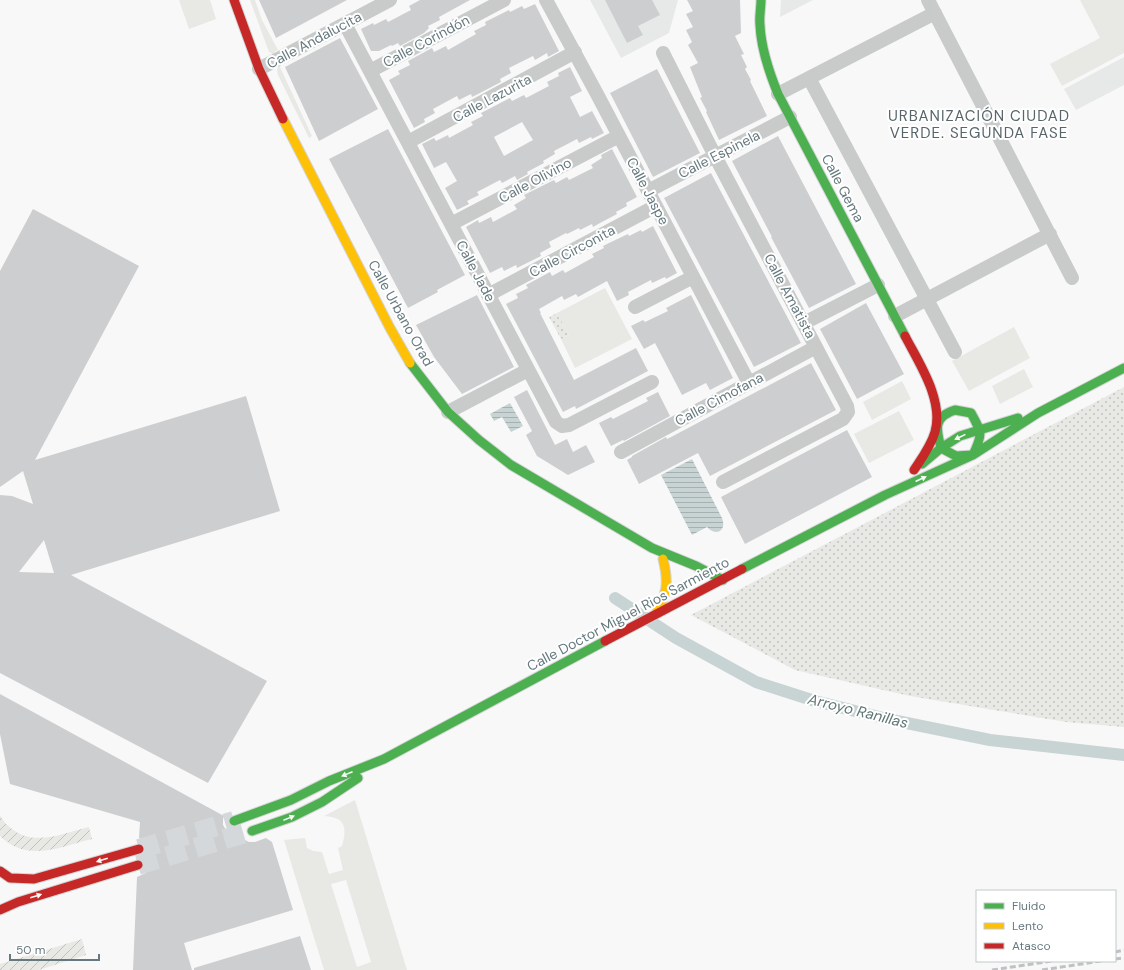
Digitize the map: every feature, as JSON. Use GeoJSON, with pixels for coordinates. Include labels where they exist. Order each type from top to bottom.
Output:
{"type":"FeatureCollection","features":[{"type":"Feature","properties":{"kind":"street","name":"Calle Urbano Orad"},"geometry":{"type":"LineString","coordinates":[[234,0],[259,69],[304,161],[390,328],[414,369],[448,412],[479,440],[511,465],[652,548],[696,566],[723,580]]}},
{"type":"Feature","properties":{"kind":"street","name":"Calle Andalucita"},"geometry":{"type":"LineString","coordinates":[[259,69],[390,0]]}},
{"type":"Feature","properties":{"kind":"street","name":"Calle Corindón"},"geometry":{"type":"LineString","coordinates":[[370,71],[504,0]]}},
{"type":"Feature","properties":{"kind":"street","name":"Calle Jaspe"},"geometry":{"type":"LineString","coordinates":[[546,0],[575,52],[749,383]]}},
{"type":"Feature","properties":{"kind":"street","name":"Calle Gema"},"geometry":{"type":"LineString","coordinates":[[762,0],[760,27],[763,50],[768,70],[778,94],[928,380],[935,408],[936,427],[925,455],[914,470]]}},
{"type":"Feature","properties":{"kind":"street"},"geometry":{"type":"LineString","coordinates":[[928,0],[1072,278]]}},
{"type":"Feature","properties":{"kind":"street"},"geometry":{"type":"LineString","coordinates":[[778,94],[935,13]]}},
{"type":"Feature","properties":{"kind":"street","name":"Calle Jade"},"geometry":{"type":"LineString","coordinates":[[345,24],[556,422],[562,426],[569,425],[652,382]]}},
{"type":"Feature","properties":{"kind":"street","name":"Calle Lazurita"},"geometry":{"type":"LineString","coordinates":[[408,142],[575,52]]}},
{"type":"Feature","properties":{"kind":"street","name":"Calle Amatista"},"geometry":{"type":"LineString","coordinates":[[663,53],[715,156],[847,406],[848,412],[843,419],[723,482]]}},
{"type":"Feature","properties":{"kind":"street"},"geometry":{"type":"LineString","coordinates":[[809,78],[955,352]]}},
{"type":"Feature","properties":{"kind":"street","name":"Calle Espinela"},"geometry":{"type":"LineString","coordinates":[[648,191],[790,117]]}},
{"type":"Feature","properties":{"kind":"street","name":"Calle Olivino"},"geometry":{"type":"LineString","coordinates":[[451,224],[559,166],[619,136]]}},
{"type":"Feature","properties":{"kind":"street","name":"Calle Circonita"},"geometry":{"type":"LineString","coordinates":[[488,294],[656,206]]}},
{"type":"Feature","properties":{"kind":"street"},"geometry":{"type":"LineString","coordinates":[[895,316],[1050,234]]}},
{"type":"Feature","properties":{"kind":"street"},"geometry":{"type":"LineString","coordinates":[[636,307],[693,277]]}},
{"type":"Feature","properties":{"kind":"street"},"geometry":{"type":"LineString","coordinates":[[804,323],[878,285]]}},
{"type":"Feature","properties":{"kind":"street","name":"Calle Cimofana"},"geometry":{"type":"LineString","coordinates":[[621,452],[816,347]]}},
{"type":"Feature","properties":{"kind":"street","name":"Calle Doctor Miguel Rios Sarmiento"},"geometry":{"type":"LineString","coordinates":[[234,821],[291,800],[328,781],[384,759],[617,636],[700,588],[723,580],[885,495],[973,455],[1038,413],[1124,368]]}},
{"type":"Feature","properties":{"kind":"street"},"geometry":{"type":"LineString","coordinates":[[448,412],[528,370]]}},
{"type":"Feature","properties":{"kind":"street","name":"Calle Gema"},"geometry":{"type":"LineString","coordinates":[[928,380],[941,394]]}},
{"type":"Feature","properties":{"kind":"street"},"geometry":{"type":"LineString","coordinates":[[951,401],[967,412],[980,430],[979,442],[973,455],[962,457],[951,455],[941,448],[936,427],[940,419],[946,413],[955,410],[967,412],[982,415]]}},
{"type":"Feature","properties":{"kind":"street"},"geometry":{"type":"LineString","coordinates":[[991,417],[1038,413]]}},
{"type":"Feature","properties":{"kind":"street","name":"Calle Doctor Miguel Rios Sarmiento"},"geometry":{"type":"LineString","coordinates":[[885,495],[941,448],[960,436],[1038,413]]}},
{"type":"Feature","properties":{"kind":"street","name":"Calle Urbano Orad"},"geometry":{"type":"LineString","coordinates":[[652,548],[675,568]]}},
{"type":"Feature","properties":{"kind":"street"},"geometry":{"type":"LineString","coordinates":[[656,614],[665,598],[668,586],[663,558]]}},
{"type":"Feature","properties":{"kind":"street"},"geometry":{"type":"LineString","coordinates":[[696,566],[700,588]]}},
{"type":"Feature","properties":{"kind":"street","name":"Calle Doctor Miguel Rios Sarmiento"},"geometry":{"type":"LineString","coordinates":[[252,831],[292,817],[329,798],[384,759]]}},
{"type":"Feature","properties":{"kind":"street"},"geometry":{"type":"LineString","coordinates":[[0,871],[10,878],[34,879],[139,849]]}},
{"type":"Feature","properties":{"kind":"street"},"geometry":{"type":"LineString","coordinates":[[0,910],[18,902],[138,865]]}},
{"type":"Feature","properties":{"kind":"shaded area"},"geometry":{"type":"Polygon","coordinates":[[[179,0],[210,0],[216,19],[189,29],[179,0]]]}},
{"type":"Feature","properties":{"kind":"shaded area"},"geometry":{"type":"Polygon","coordinates":[[[250,0],[255,0],[262,20],[278,50],[274,52],[275,55],[269,52],[250,0]]]}},
{"type":"Feature","properties":{"kind":"shaded area"},"geometry":{"type":"Polygon","coordinates":[[[590,0],[678,0],[669,33],[621,58],[590,0]]]}},
{"type":"Feature","properties":{"kind":"shaded area"},"geometry":{"type":"Polygon","coordinates":[[[781,0],[813,0],[780,17],[781,0]]]}},
{"type":"Feature","properties":{"kind":"shaded area"},"geometry":{"type":"Polygon","coordinates":[[[1080,0],[1124,0],[1124,53],[1062,86],[1050,64],[1100,38],[1080,0]]]}},
{"type":"Feature","properties":{"kind":"shaded area"},"geometry":{"type":"Polygon","coordinates":[[[1124,57],[1124,85],[1076,110],[1064,89],[1124,57]]]}},
{"type":"Feature","properties":{"kind":"shaded area"},"geometry":{"type":"Polygon","coordinates":[[[279,65],[312,136],[309,138],[278,75],[277,70],[279,65]]]}},
{"type":"Feature","properties":{"kind":"shaded area"},"geometry":{"type":"Polygon","coordinates":[[[605,288],[632,339],[575,368],[561,339],[569,335],[557,313],[605,288]]]}},
{"type":"Feature","properties":{"kind":"shaded area"},"geometry":{"type":"Polygon","coordinates":[[[557,313],[569,335],[561,339],[549,317],[557,313]]]}},
{"type":"Feature","properties":{"kind":"shaded area"},"geometry":{"type":"Polygon","coordinates":[[[1014,327],[1030,358],[969,391],[952,361],[1014,327]]]}},
{"type":"Feature","properties":{"kind":"shaded area"},"geometry":{"type":"Polygon","coordinates":[[[1024,369],[1033,387],[1000,404],[992,386],[1024,369]]]}},
{"type":"Feature","properties":{"kind":"shaded area"},"geometry":{"type":"Polygon","coordinates":[[[902,381],[911,399],[872,420],[863,402],[902,381]]]}},
{"type":"Feature","properties":{"kind":"shaded area"},"geometry":{"type":"Polygon","coordinates":[[[1124,387],[1124,727],[1066,722],[910,696],[795,670],[691,615],[1124,387]]]}},
{"type":"Feature","properties":{"kind":"shaded area"},"geometry":{"type":"Polygon","coordinates":[[[510,403],[523,426],[511,432],[502,417],[494,421],[490,414],[510,403]]]}},
{"type":"Feature","properties":{"kind":"shaded area"},"geometry":{"type":"Polygon","coordinates":[[[899,411],[914,440],[869,463],[854,434],[899,411]]]}},
{"type":"Feature","properties":{"kind":"shaded area"},"geometry":{"type":"Polygon","coordinates":[[[692,459],[722,518],[723,526],[720,531],[714,532],[707,527],[692,535],[661,475],[692,459]]]}},
{"type":"Feature","properties":{"kind":"shaded area"},"geometry":{"type":"Polygon","coordinates":[[[355,800],[407,970],[324,970],[284,840],[305,838],[307,848],[313,851],[322,852],[329,874],[343,870],[338,848],[342,846],[344,840],[343,825],[341,821],[337,819],[324,816],[355,800]],[[346,880],[331,884],[357,967],[371,962],[346,880]]]}},
{"type":"Feature","properties":{"kind":"shaded area"},"geometry":{"type":"Polygon","coordinates":[[[0,815],[12,829],[30,837],[50,837],[89,827],[92,839],[44,851],[21,849],[10,844],[0,836],[0,815]]]}},
{"type":"Feature","properties":{"kind":"shaded area"},"geometry":{"type":"Polygon","coordinates":[[[82,939],[86,955],[39,970],[0,970],[0,964],[82,939]]]}},
{"type":"Feature","properties":{"kind":"building"},"geometry":{"type":"Polygon","coordinates":[[[259,0],[347,0],[276,38],[259,0]]]}},
{"type":"Feature","properties":{"kind":"building"},"geometry":{"type":"Polygon","coordinates":[[[420,0],[470,0],[439,17],[440,20],[428,26],[429,28],[424,33],[400,46],[398,43],[379,51],[371,51],[361,29],[386,19],[388,22],[411,10],[409,6],[420,0]]]}},
{"type":"Feature","properties":{"kind":"building"},"geometry":{"type":"Polygon","coordinates":[[[605,0],[652,0],[660,15],[638,26],[643,35],[627,43],[605,0]]]}},
{"type":"Feature","properties":{"kind":"building"},"geometry":{"type":"Polygon","coordinates":[[[687,0],[740,0],[741,33],[735,36],[744,54],[741,55],[747,67],[745,69],[767,116],[719,140],[700,98],[702,97],[690,67],[698,63],[688,45],[692,42],[686,30],[693,27],[686,14],[693,11],[687,0]]]}},
{"type":"Feature","properties":{"kind":"building"},"geometry":{"type":"Polygon","coordinates":[[[535,4],[559,51],[548,57],[547,53],[535,60],[533,56],[509,68],[511,73],[500,79],[501,82],[472,97],[471,94],[459,100],[457,96],[433,109],[435,113],[424,119],[425,122],[414,128],[389,80],[400,74],[398,71],[410,65],[408,61],[432,48],[434,52],[446,46],[448,50],[476,34],[474,31],[486,25],[485,22],[509,10],[510,12],[522,6],[524,9],[535,4]]]}},
{"type":"Feature","properties":{"kind":"building"},"geometry":{"type":"Polygon","coordinates":[[[340,38],[378,109],[319,141],[285,67],[340,38]]]}},
{"type":"Feature","properties":{"kind":"building"},"geometry":{"type":"Polygon","coordinates":[[[570,67],[582,91],[570,97],[580,117],[592,111],[604,133],[579,143],[577,139],[554,151],[555,154],[543,161],[544,163],[527,172],[528,174],[517,180],[515,176],[502,183],[500,180],[477,192],[479,195],[467,201],[469,204],[457,210],[445,188],[457,181],[446,162],[434,168],[422,144],[434,138],[436,141],[448,135],[449,138],[473,125],[471,122],[483,116],[481,113],[510,98],[512,101],[524,95],[526,98],[549,86],[547,82],[559,76],[558,73],[570,67]],[[522,122],[494,137],[504,156],[533,140],[522,122]]]}},
{"type":"Feature","properties":{"kind":"building"},"geometry":{"type":"Polygon","coordinates":[[[657,69],[700,153],[653,177],[610,93],[657,69]]]}},
{"type":"Feature","properties":{"kind":"building"},"geometry":{"type":"Polygon","coordinates":[[[388,129],[465,275],[408,308],[329,159],[388,129]]]}},
{"type":"Feature","properties":{"kind":"building"},"geometry":{"type":"Polygon","coordinates":[[[778,136],[856,284],[809,308],[732,161],[778,136]]]}},
{"type":"Feature","properties":{"kind":"building"},"geometry":{"type":"Polygon","coordinates":[[[612,149],[637,197],[626,203],[627,206],[616,212],[617,214],[593,227],[592,224],[580,230],[579,228],[549,242],[551,247],[540,253],[541,256],[517,268],[516,265],[504,271],[502,267],[490,273],[466,227],[478,220],[479,223],[491,217],[493,222],[517,209],[514,205],[526,198],[524,195],[554,180],[556,183],[567,177],[569,180],[593,168],[591,165],[602,158],[601,155],[612,149]]]}},
{"type":"Feature","properties":{"kind":"building"},"geometry":{"type":"Polygon","coordinates":[[[711,173],[801,343],[754,367],[664,198],[711,173]]]}},
{"type":"Feature","properties":{"kind":"building"},"geometry":{"type":"Polygon","coordinates":[[[33,209],[139,266],[35,460],[246,396],[280,511],[71,575],[267,681],[208,783],[0,673],[0,495],[12,496],[33,504],[23,471],[0,487],[0,271],[33,209]],[[44,540],[19,572],[54,573],[44,540]]]}},
{"type":"Feature","properties":{"kind":"building"},"geometry":{"type":"Polygon","coordinates":[[[653,226],[677,273],[666,279],[665,277],[652,283],[651,280],[628,292],[629,295],[617,301],[607,281],[578,297],[576,294],[564,300],[562,296],[539,309],[574,380],[636,348],[648,371],[576,409],[575,406],[563,412],[506,304],[518,298],[516,294],[528,288],[526,285],[550,272],[552,276],[563,270],[565,273],[594,257],[592,254],[604,248],[603,246],[628,234],[629,236],[641,230],[642,232],[653,226]]]}},
{"type":"Feature","properties":{"kind":"building"},"geometry":{"type":"Polygon","coordinates":[[[477,295],[514,367],[462,394],[434,357],[416,325],[477,295]]]}},
{"type":"Feature","properties":{"kind":"building"},"geometry":{"type":"Polygon","coordinates":[[[691,295],[733,378],[710,390],[706,383],[682,395],[655,343],[644,349],[631,326],[643,320],[645,322],[668,311],[666,308],[691,295]]]}},
{"type":"Feature","properties":{"kind":"building"},"geometry":{"type":"Polygon","coordinates":[[[866,303],[904,374],[857,399],[820,329],[866,303]]]}},
{"type":"Feature","properties":{"kind":"building"},"geometry":{"type":"Polygon","coordinates":[[[811,363],[836,410],[710,476],[698,453],[639,484],[627,460],[632,456],[811,363]]]}},
{"type":"Feature","properties":{"kind":"building"},"geometry":{"type":"Polygon","coordinates":[[[527,390],[555,445],[567,439],[573,452],[586,445],[595,462],[568,475],[537,456],[526,435],[532,431],[514,397],[527,390]]]}},
{"type":"Feature","properties":{"kind":"building"},"geometry":{"type":"Polygon","coordinates":[[[658,392],[670,416],[624,441],[623,440],[611,446],[599,423],[611,417],[613,419],[648,401],[646,398],[658,392]]]}},
{"type":"Feature","properties":{"kind":"building"},"geometry":{"type":"Polygon","coordinates":[[[847,430],[872,477],[745,544],[721,497],[847,430]]]}},
{"type":"Feature","properties":{"kind":"building"},"geometry":{"type":"Polygon","coordinates":[[[0,694],[224,816],[223,825],[226,830],[232,832],[241,831],[241,835],[249,842],[255,842],[266,838],[272,842],[293,910],[184,943],[192,970],[133,970],[137,877],[146,873],[149,868],[149,862],[146,858],[150,851],[150,846],[147,841],[139,838],[140,822],[10,784],[0,734],[0,694]]]}},
{"type":"Feature","properties":{"kind":"building"},"geometry":{"type":"Polygon","coordinates":[[[300,936],[311,970],[194,970],[194,968],[300,936]]]}},
{"type":"Feature","properties":{"kind":"waterway","name":"Arroyo Ranillas"},"geometry":{"type":"LineString","coordinates":[[615,598],[676,638],[756,682],[815,701],[887,719],[990,740],[1124,755]]}},
{"type":"Feature","properties":{"kind":"tunnel"},"geometry":{"type":"LineString","coordinates":[[139,849],[234,821]]}},
{"type":"Feature","properties":{"kind":"tunnel"},"geometry":{"type":"LineString","coordinates":[[138,865],[252,831]]}},
{"type":"Feature","properties":{"kind":"railway"},"geometry":{"type":"LineString","coordinates":[[1116,952],[1124,950]]}},
{"type":"Feature","properties":{"kind":"railway"},"geometry":{"type":"LineString","coordinates":[[1116,959],[1124,958]]}},
{"type":"Feature","properties":{"kind":"railway"},"geometry":{"type":"LineString","coordinates":[[992,970],[1045,962]]}},
{"type":"Feature","properties":{"kind":"railway"},"geometry":{"type":"LineString","coordinates":[[1042,970],[1094,962]]}},
{"type":"Feature","properties":{"kind":"traffic: fast"},"geometry":{"type":"LineString","coordinates":[[761,0],[760,22],[762,43],[778,94],[905,336]]}},
{"type":"Feature","properties":{"kind":"traffic: fast"},"geometry":{"type":"LineString","coordinates":[[410,363],[448,412],[479,440],[511,465],[652,548],[696,566],[723,580]]}},
{"type":"Feature","properties":{"kind":"traffic: fast"},"geometry":{"type":"LineString","coordinates":[[742,569],[885,495],[973,455],[1038,413],[1124,368]]}},
{"type":"Feature","properties":{"kind":"traffic: fast"},"geometry":{"type":"LineString","coordinates":[[955,410],[971,413],[977,425],[980,438],[973,455],[956,456],[941,448],[937,429],[938,424],[943,416],[955,410]]}},
{"type":"Feature","properties":{"kind":"traffic: fast"},"geometry":{"type":"LineString","coordinates":[[922,464],[941,448],[960,436],[1018,418]]}},
{"type":"Feature","properties":{"kind":"traffic: fast"},"geometry":{"type":"LineString","coordinates":[[234,821],[291,800],[329,781],[384,759],[605,641]]}},
{"type":"Feature","properties":{"kind":"traffic: fast"},"geometry":{"type":"LineString","coordinates":[[252,831],[292,817],[322,802],[358,778]]}},
{"type":"Feature","properties":{"kind":"traffic: slow"},"geometry":{"type":"LineString","coordinates":[[283,119],[390,328],[410,363]]}},
{"type":"Feature","properties":{"kind":"traffic: slow"},"geometry":{"type":"LineString","coordinates":[[656,614],[663,600],[666,588],[666,575],[663,559]]}},
{"type":"Feature","properties":{"kind":"traffic: jam"},"geometry":{"type":"LineString","coordinates":[[234,0],[259,69],[283,119]]}},
{"type":"Feature","properties":{"kind":"traffic: jam"},"geometry":{"type":"LineString","coordinates":[[905,336],[929,382],[936,407],[937,420],[935,432],[931,442],[914,470]]}},
{"type":"Feature","properties":{"kind":"traffic: jam"},"geometry":{"type":"LineString","coordinates":[[605,641],[742,569]]}},
{"type":"Feature","properties":{"kind":"traffic: jam"},"geometry":{"type":"LineString","coordinates":[[0,871],[10,878],[34,879],[139,849]]}},
{"type":"Feature","properties":{"kind":"traffic: jam"},"geometry":{"type":"LineString","coordinates":[[0,910],[18,902],[138,865]]}},
{"type":"Feature","properties":{"kind":"district","name":"URBANIZACIÓN CIUDAD VERDE. SEGUNDA FASE"},"geometry":{"type":"Point","coordinates":[979,124]}}]}
